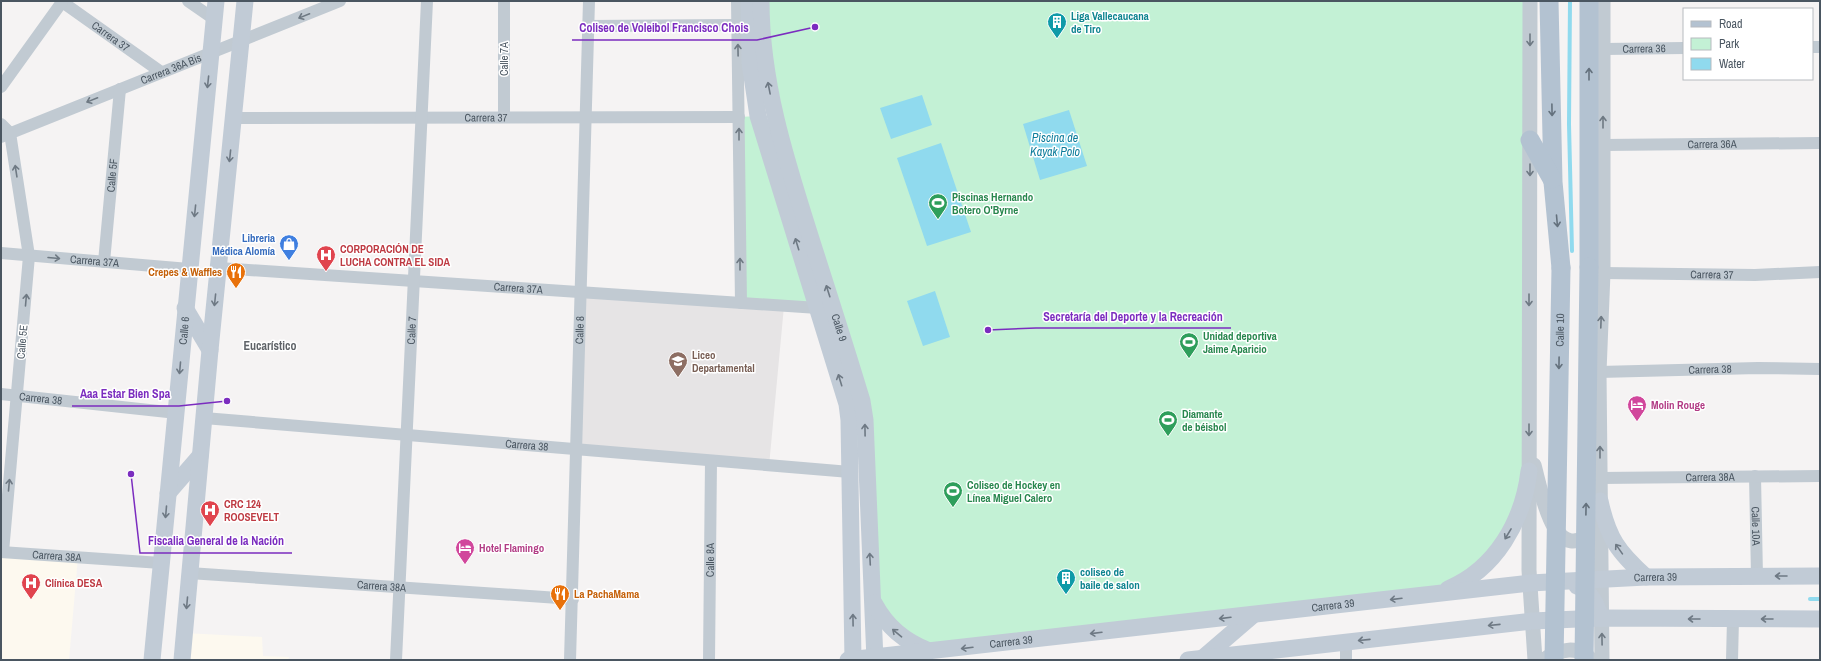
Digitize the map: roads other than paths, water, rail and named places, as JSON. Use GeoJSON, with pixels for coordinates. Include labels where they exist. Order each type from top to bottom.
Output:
{"type":"FeatureCollection","features":[{"type":"Feature","properties":{"kind":"main road","name":"Calle 6"},"geometry":{"type":"LineString","coordinates":[[152,660],[216,1]]}},
{"type":"Feature","properties":{"kind":"main road"},"geometry":{"type":"LineString","coordinates":[[182,660],[210,350],[245,1]]}},
{"type":"Feature","properties":{"kind":"main road","name":"Calle 9"},"geometry":{"type":"LineString","coordinates":[[749,1],[750,63],[758,116],[818,308],[847,404],[850,420],[853,660]]}},
{"type":"Feature","properties":{"kind":"main road","name":"Calle 9"},"geometry":{"type":"LineString","coordinates":[[760,1],[764,62],[772,107],[862,401],[875,659]]}},
{"type":"Feature","properties":{"kind":"main road","name":"Calle 10"},"geometry":{"type":"LineString","coordinates":[[1549,1],[1553,182],[1561,268],[1554,660]]}},
{"type":"Feature","properties":{"kind":"main road"},"geometry":{"type":"LineString","coordinates":[[1584,660],[1598,265],[1590,221],[1589,1]]}},
{"type":"Feature","properties":{"kind":"main road"},"geometry":{"type":"LineString","coordinates":[[1530,140],[1553,182]]}},
{"type":"Feature","properties":{"kind":"main road"},"geometry":{"type":"LineString","coordinates":[[1590,200],[1603,152]]}},
{"type":"Feature","properties":{"kind":"main road"},"geometry":{"type":"LineString","coordinates":[[779,183],[789,165]]}},
{"type":"Feature","properties":{"kind":"main road"},"geometry":{"type":"LineString","coordinates":[[185,308],[210,350]]}},
{"type":"Feature","properties":{"kind":"main road"},"geometry":{"type":"LineString","coordinates":[[168,493],[200,456]]}},
{"type":"Feature","properties":{"kind":"main road"},"geometry":{"type":"LineString","coordinates":[[1434,594],[1461,583],[1479,570],[1496,552],[1508,535],[1519,515],[1526,494],[1529,471]]}},
{"type":"Feature","properties":{"kind":"main road"},"geometry":{"type":"LineString","coordinates":[[1600,501],[1604,521],[1612,540],[1625,558],[1646,577]]}},
{"type":"Feature","properties":{"kind":"main road","name":"Carrera 39"},"geometry":{"type":"LineString","coordinates":[[848,660],[875,659],[1530,583],[1646,577],[1820,576]]}},
{"type":"Feature","properties":{"kind":"main road"},"geometry":{"type":"LineString","coordinates":[[1557,581],[1581,587],[1590,595],[1597,606],[1601,618]]}},
{"type":"Feature","properties":{"kind":"main road"},"geometry":{"type":"LineString","coordinates":[[872,598],[881,617],[895,632],[912,644],[931,652]]}},
{"type":"Feature","properties":{"kind":"main road"},"geometry":{"type":"LineString","coordinates":[[1196,659],[1253,615]]}},
{"type":"Feature","properties":{"kind":"main road"},"geometry":{"type":"LineString","coordinates":[[1196,659],[1532,620],[1601,618],[1820,619]]}},
{"type":"Feature","properties":{"kind":"street"},"geometry":{"type":"LineString","coordinates":[[188,1],[214,19]]}},
{"type":"Feature","properties":{"kind":"street","name":"Carrera 36A Bis"},"geometry":{"type":"LineString","coordinates":[[6,135],[340,1]]}},
{"type":"Feature","properties":{"kind":"street","name":"Calle 7"},"geometry":{"type":"LineString","coordinates":[[396,660],[428,1]]}},
{"type":"Feature","properties":{"kind":"street","name":"Calle 7A"},"geometry":{"type":"LineString","coordinates":[[504,1],[504,118]]}},
{"type":"Feature","properties":{"kind":"street","name":"Calle 8"},"geometry":{"type":"LineString","coordinates":[[570,660],[573,599],[589,1]]}},
{"type":"Feature","properties":{"kind":"street"},"geometry":{"type":"LineString","coordinates":[[737,1],[741,303]]}},
{"type":"Feature","properties":{"kind":"street"},"geometry":{"type":"LineString","coordinates":[[1530,1],[1529,471],[1530,583],[1535,660]]}},
{"type":"Feature","properties":{"kind":"street"},"geometry":{"type":"LineString","coordinates":[[1602,660],[1598,265],[1603,152],[1603,1]]}},
{"type":"Feature","properties":{"kind":"street"},"geometry":{"type":"LineString","coordinates":[[1,87],[62,2]]}},
{"type":"Feature","properties":{"kind":"street","name":"Carrera 37"},"geometry":{"type":"LineString","coordinates":[[62,2],[161,72]]}},
{"type":"Feature","properties":{"kind":"street"},"geometry":{"type":"LineString","coordinates":[[588,26],[737,25]]}},
{"type":"Feature","properties":{"kind":"street","name":"Carrera 36"},"geometry":{"type":"LineString","coordinates":[[1604,49],[1683,48]]}},
{"type":"Feature","properties":{"kind":"street","name":"Calle 5F"},"geometry":{"type":"LineString","coordinates":[[104,262],[120,89]]}},
{"type":"Feature","properties":{"kind":"street","name":"Carrera 37"},"geometry":{"type":"LineString","coordinates":[[234,118],[739,118]]}},
{"type":"Feature","properties":{"kind":"street"},"geometry":{"type":"LineString","coordinates":[[1,124],[6,135]]}},
{"type":"Feature","properties":{"kind":"street","name":"Calle 5E"},"geometry":{"type":"LineString","coordinates":[[2,552],[18,396],[29,256],[6,135]]}},
{"type":"Feature","properties":{"kind":"street","name":"Carrera 36A"},"geometry":{"type":"LineString","coordinates":[[1603,152],[1820,143]]}},
{"type":"Feature","properties":{"kind":"street","name":"Carrera 37A"},"geometry":{"type":"LineString","coordinates":[[1,253],[189,269]]}},
{"type":"Feature","properties":{"kind":"street","name":"Carrera 37"},"geometry":{"type":"LineString","coordinates":[[1598,265],[1755,275],[1820,272]]}},
{"type":"Feature","properties":{"kind":"street","name":"Carrera 37A"},"geometry":{"type":"LineString","coordinates":[[218,268],[818,308]]}},
{"type":"Feature","properties":{"kind":"street","name":"Carrera 38"},"geometry":{"type":"LineString","coordinates":[[1599,372],[1758,368],[1820,369]]}},
{"type":"Feature","properties":{"kind":"street","name":"Carrera 38"},"geometry":{"type":"LineString","coordinates":[[1,394],[177,413]]}},
{"type":"Feature","properties":{"kind":"street","name":"Carrera 38"},"geometry":{"type":"LineString","coordinates":[[204,418],[850,472]]}},
{"type":"Feature","properties":{"kind":"street"},"geometry":{"type":"LineString","coordinates":[[1529,449],[1550,520],[1559,535],[1568,541],[1578,540],[1590,532],[1600,519]]}},
{"type":"Feature","properties":{"kind":"street","name":"Calle 8A"},"geometry":{"type":"LineString","coordinates":[[709,660],[711,461]]}},
{"type":"Feature","properties":{"kind":"street","name":"Calle 10A"},"geometry":{"type":"LineString","coordinates":[[1755,476],[1757,576]]}},
{"type":"Feature","properties":{"kind":"street","name":"Carrera 38A"},"geometry":{"type":"LineString","coordinates":[[1600,478],[1820,476]]}},
{"type":"Feature","properties":{"kind":"street","name":"Carrera 38A"},"geometry":{"type":"LineString","coordinates":[[2,552],[161,563]]}},
{"type":"Feature","properties":{"kind":"street","name":"Carrera 38A"},"geometry":{"type":"LineString","coordinates":[[189,572],[573,599]]}},
{"type":"Feature","properties":{"kind":"street"},"geometry":{"type":"LineString","coordinates":[[1732,660],[1733,619]]}},
{"type":"Feature","properties":{"kind":"street"},"geometry":{"type":"LineString","coordinates":[[1346,642],[1346,660]]}},
{"type":"Feature","properties":{"kind":"street"},"geometry":{"type":"LineString","coordinates":[[1544,660],[1554,652],[1566,649],[1578,651],[1591,660]]}},
{"type":"Feature","properties":{"kind":"water"},"geometry":{"type":"Polygon","coordinates":[[[922,95],[932,125],[891,139],[880,108],[922,95]]]}},
{"type":"Feature","properties":{"kind":"water","name":"Piscina de Kayak Polo"},"geometry":{"type":"Polygon","coordinates":[[[1069,110],[1087,166],[1040,180],[1023,124],[1069,110]]]}},
{"type":"Feature","properties":{"kind":"water"},"geometry":{"type":"Polygon","coordinates":[[[941,143],[971,232],[927,246],[897,158],[941,143]]]}},
{"type":"Feature","properties":{"kind":"water"},"geometry":{"type":"Polygon","coordinates":[[[935,291],[950,337],[923,346],[907,301],[935,291]]]}},
{"type":"Feature","properties":{"kind":"waterway"},"geometry":{"type":"LineString","coordinates":[[1570,1],[1569,124],[1572,251]]}},
{"type":"Feature","properties":{"kind":"waterway"},"geometry":{"type":"LineString","coordinates":[[1810,599],[1820,599]]}},
{"type":"Feature","properties":{"kind":"place","name":"Coliseo de Voleibol Francisco Chois"},"geometry":{"type":"Point","coordinates":[815,27]}},
{"type":"Feature","properties":{"kind":"place","name":"Liga Vallecaucana de Tiro"},"geometry":{"type":"Point","coordinates":[1057,39]}},
{"type":"Feature","properties":{"kind":"place","name":"Piscinas Hernando Botero O'Byrne"},"geometry":{"type":"Point","coordinates":[938,220]}},
{"type":"Feature","properties":{"kind":"place","name":"Libreria Médica Alomía"},"geometry":{"type":"Point","coordinates":[289,261]}},
{"type":"Feature","properties":{"kind":"place","name":"CORPORACIÓN DE LUCHA CONTRA EL SIDA"},"geometry":{"type":"Point","coordinates":[326,272]}},
{"type":"Feature","properties":{"kind":"place","name":"Crepes & Waffles"},"geometry":{"type":"Point","coordinates":[236,289]}},
{"type":"Feature","properties":{"kind":"place","name":"Secretaría del Deporte y la Recreación"},"geometry":{"type":"Point","coordinates":[988,330]}},
{"type":"Feature","properties":{"kind":"place","name":"Unidad deportiva Jaime Aparicio"},"geometry":{"type":"Point","coordinates":[1189,359]}},
{"type":"Feature","properties":{"kind":"place","name":"Liceo Departamental"},"geometry":{"type":"Point","coordinates":[678,378]}},
{"type":"Feature","properties":{"kind":"place","name":"Aaa Estar Bien Spa"},"geometry":{"type":"Point","coordinates":[227,401]}},
{"type":"Feature","properties":{"kind":"place","name":"Molin Rouge"},"geometry":{"type":"Point","coordinates":[1637,422]}},
{"type":"Feature","properties":{"kind":"place","name":"Diamante de béisbol"},"geometry":{"type":"Point","coordinates":[1168,437]}},
{"type":"Feature","properties":{"kind":"place","name":"Fiscalia General de la Nación"},"geometry":{"type":"Point","coordinates":[131,474]}},
{"type":"Feature","properties":{"kind":"place","name":"Coliseo de Hockey en Línea Miguel Calero"},"geometry":{"type":"Point","coordinates":[953,508]}},
{"type":"Feature","properties":{"kind":"place","name":"CRC 124 ROOSEVELT"},"geometry":{"type":"Point","coordinates":[210,527]}},
{"type":"Feature","properties":{"kind":"place","name":"Hotel Flamingo"},"geometry":{"type":"Point","coordinates":[465,565]}},
{"type":"Feature","properties":{"kind":"place","name":"coliseo de baile de salon"},"geometry":{"type":"Point","coordinates":[1066,595]}},
{"type":"Feature","properties":{"kind":"place","name":"Clínica DESA"},"geometry":{"type":"Point","coordinates":[31,600]}},
{"type":"Feature","properties":{"kind":"place","name":"La PachaMama"},"geometry":{"type":"Point","coordinates":[560,611]}},
{"type":"Feature","properties":{"kind":"district","name":"Eucarístico"},"geometry":{"type":"Point","coordinates":[270,346]}}]}
